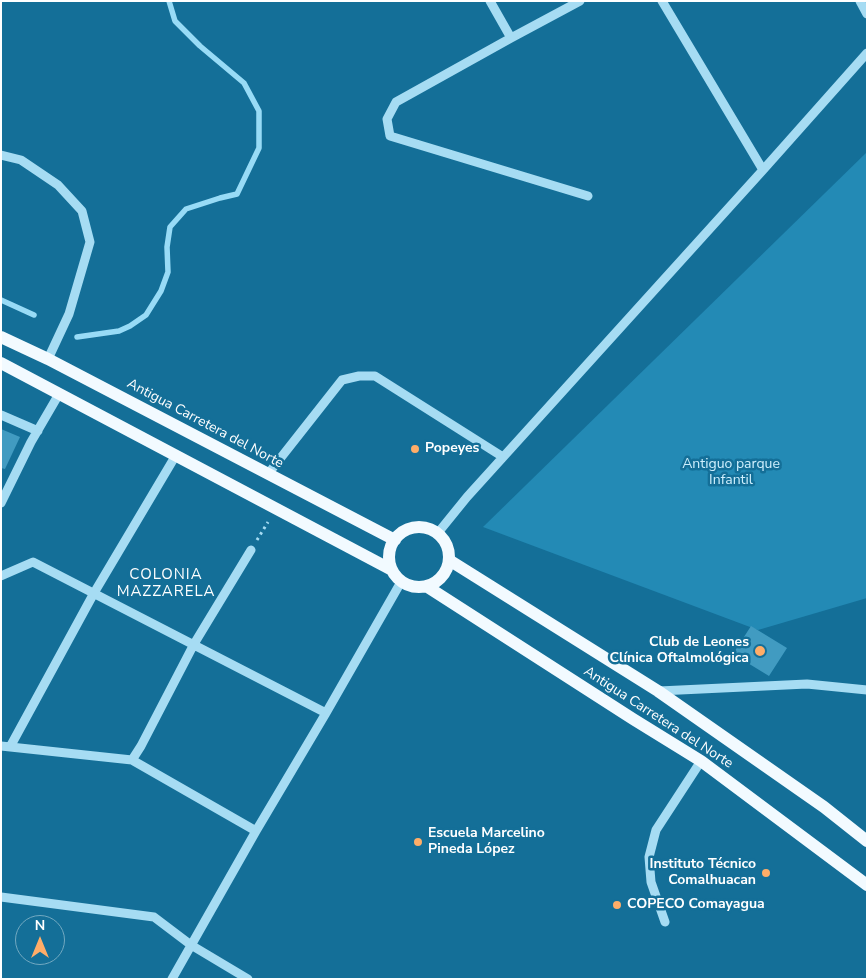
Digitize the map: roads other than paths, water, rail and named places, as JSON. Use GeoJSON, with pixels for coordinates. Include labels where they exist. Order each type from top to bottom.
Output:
{"type":"FeatureCollection","features":[{"type":"Feature","properties":{"kind":"main road","name":"Antigua Carretera del Norte"},"geometry":{"type":"LineString","coordinates":[[1,336],[395,540]]}},
{"type":"Feature","properties":{"kind":"main road"},"geometry":{"type":"LineString","coordinates":[[1,363],[392,570]]}},
{"type":"Feature","properties":{"kind":"main road"},"geometry":{"type":"LineString","coordinates":[[410,529],[428,529],[437,534],[444,541],[448,550],[449,560],[446,570],[434,583],[426,586],[409,586],[402,582],[392,570],[390,562],[389,554],[395,540],[402,533],[410,529]]}},
{"type":"Feature","properties":{"kind":"main road","name":"Antigua Carretera del Norte"},"geometry":{"type":"LineString","coordinates":[[449,560],[658,691],[824,807],[867,840]]}},
{"type":"Feature","properties":{"kind":"main road","name":"Antigua Carretera del Norte"},"geometry":{"type":"LineString","coordinates":[[426,586],[701,761],[867,885]]}},
{"type":"Feature","properties":{"kind":"street"},"geometry":{"type":"LineString","coordinates":[[490,1],[511,38]]}},
{"type":"Feature","properties":{"kind":"street"},"geometry":{"type":"LineString","coordinates":[[580,1],[396,102],[387,119],[390,136],[588,196]]}},
{"type":"Feature","properties":{"kind":"street"},"geometry":{"type":"LineString","coordinates":[[662,1],[763,170]]}},
{"type":"Feature","properties":{"kind":"street"},"geometry":{"type":"LineString","coordinates":[[860,1],[867,14]]}},
{"type":"Feature","properties":{"kind":"street"},"geometry":{"type":"LineString","coordinates":[[437,534],[467,497],[867,54]]}},
{"type":"Feature","properties":{"kind":"street"},"geometry":{"type":"LineString","coordinates":[[1,155],[21,160],[58,185],[82,211],[90,242],[69,314],[48,359]]}},
{"type":"Feature","properties":{"kind":"street"},"geometry":{"type":"LineString","coordinates":[[268,474],[342,380],[359,376],[375,376],[503,457]]}},
{"type":"Feature","properties":{"kind":"street"},"geometry":{"type":"LineString","coordinates":[[1,503],[31,442],[59,394]]}},
{"type":"Feature","properties":{"kind":"street"},"geometry":{"type":"LineString","coordinates":[[1,415],[38,431]]}},
{"type":"Feature","properties":{"kind":"street"},"geometry":{"type":"LineString","coordinates":[[176,456],[5,746],[132,760],[256,830]]}},
{"type":"Feature","properties":{"kind":"street"},"geometry":{"type":"LineString","coordinates":[[132,760],[194,644],[251,550]]}},
{"type":"Feature","properties":{"kind":"street"},"geometry":{"type":"LineString","coordinates":[[1,576],[33,562],[326,712]]}},
{"type":"Feature","properties":{"kind":"street"},"geometry":{"type":"LineString","coordinates":[[172,979],[256,830],[402,582]]}},
{"type":"Feature","properties":{"kind":"street"},"geometry":{"type":"LineString","coordinates":[[658,691],[807,684],[867,690]]}},
{"type":"Feature","properties":{"kind":"street"},"geometry":{"type":"LineString","coordinates":[[664,922],[651,882],[648,857],[656,830],[701,761]]}},
{"type":"Feature","properties":{"kind":"street"},"geometry":{"type":"LineString","coordinates":[[1,897],[154,917],[191,945],[248,979]]}},
{"type":"Feature","properties":{"kind":"waterway"},"geometry":{"type":"LineString","coordinates":[[77,337],[119,331],[146,315],[161,291],[168,272],[167,247],[170,227],[186,209],[237,194],[259,148],[259,111],[244,83],[200,46],[175,21],[169,1]]}},
{"type":"Feature","properties":{"kind":"waterway"},"geometry":{"type":"LineString","coordinates":[[1,300],[34,315]]}},
{"type":"Feature","properties":{"kind":"place","name":"Popeyes"},"geometry":{"type":"Point","coordinates":[415,449]}},
{"type":"Feature","properties":{"kind":"place","name":"Club de Leones Clínica Oftalmológica"},"geometry":{"type":"Point","coordinates":[760,651]}},
{"type":"Feature","properties":{"kind":"place","name":"Escuela Marcelino Pineda López"},"geometry":{"type":"Point","coordinates":[418,842]}},
{"type":"Feature","properties":{"kind":"place","name":"Instituto Técnico Comalhuacan"},"geometry":{"type":"Point","coordinates":[766,873]}},
{"type":"Feature","properties":{"kind":"place","name":"COPECO Comayagua"},"geometry":{"type":"Point","coordinates":[617,905]}},
{"type":"Feature","properties":{"kind":"district","name":"COLONIA MAZZARELA"},"geometry":{"type":"Point","coordinates":[166,584]}},
{"type":"Feature","properties":{"kind":"park label","name":"Antiguo parque Infantil"},"geometry":{"type":"Point","coordinates":[731,474]}}]}
